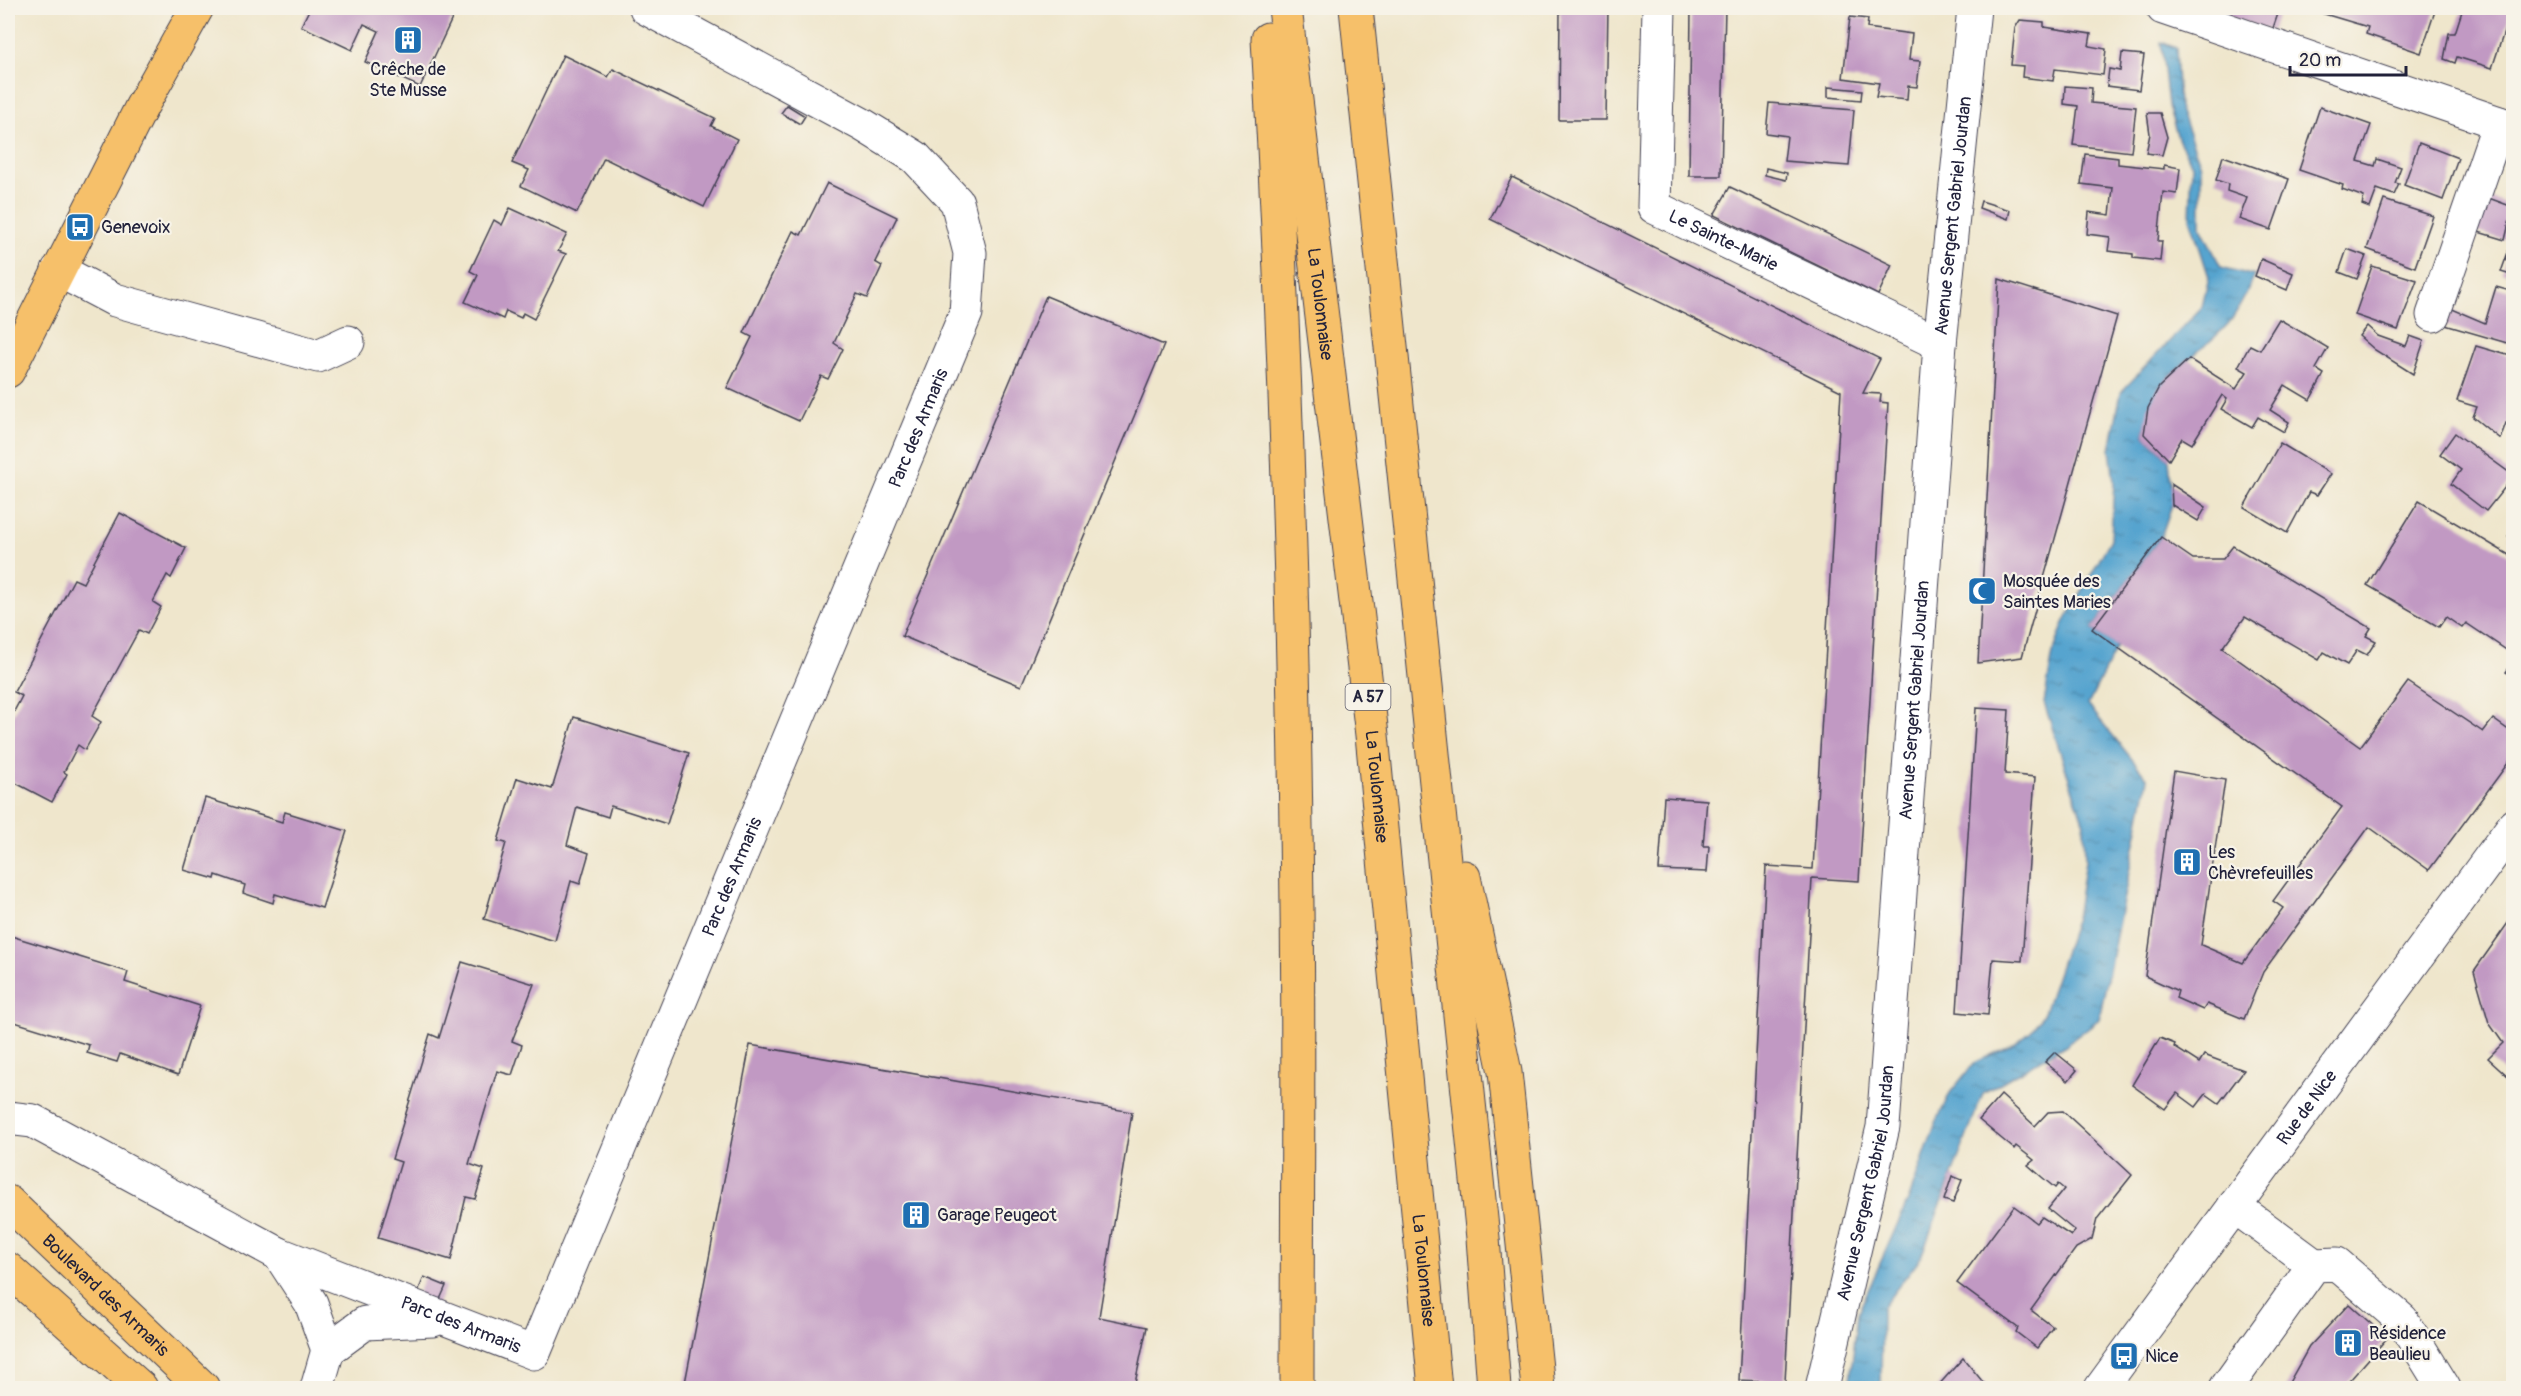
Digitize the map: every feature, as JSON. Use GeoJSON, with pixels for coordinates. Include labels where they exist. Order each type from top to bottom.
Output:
{"type":"FeatureCollection","features":[{"type":"Feature","properties":{"kind":"main road"},"geometry":{"type":"LineString","coordinates":[[8,371],[142,106],[197,8]]}},
{"type":"Feature","properties":{"kind":"main road"},"geometry":{"type":"LineString","coordinates":[[1266,8],[1277,195],[1292,653],[1297,909],[1297,1389]]}},
{"type":"Feature","properties":{"kind":"main road","name":"La Toulonnaise"},"geometry":{"type":"LineString","coordinates":[[1285,8],[1372,735],[1435,1389]]}},
{"type":"Feature","properties":{"kind":"main road"},"geometry":{"type":"LineString","coordinates":[[1356,8],[1483,1239],[1494,1389]]}},
{"type":"Feature","properties":{"kind":"main road"},"geometry":{"type":"LineString","coordinates":[[1427,700],[1505,1072],[1538,1389]]}},
{"type":"Feature","properties":{"kind":"main road","name":"Boulevard des Armaris"},"geometry":{"type":"LineString","coordinates":[[8,1202],[203,1389]]}},
{"type":"Feature","properties":{"kind":"main road"},"geometry":{"type":"LineString","coordinates":[[8,1269],[141,1389]]}},
{"type":"Feature","properties":{"kind":"street","name":"Parc des Armaris"},"geometry":{"type":"LineString","coordinates":[[8,1118],[33,1121],[279,1254],[534,1353],[966,313],[970,253],[957,202],[915,157],[863,125],[646,8]]}},
{"type":"Feature","properties":{"kind":"street","name":"Le Sainte-Marie"},"geometry":{"type":"LineString","coordinates":[[1659,8],[1654,207],[1940,344]]}},
{"type":"Feature","properties":{"kind":"street","name":"Avenue Sergent Gabriel Jourdan"},"geometry":{"type":"LineString","coordinates":[[1822,1389],[1883,1127],[1940,344],[1974,8]]}},
{"type":"Feature","properties":{"kind":"street"},"geometry":{"type":"LineString","coordinates":[[2163,8],[2506,125],[2433,315]]}},
{"type":"Feature","properties":{"kind":"street"},"geometry":{"type":"LineString","coordinates":[[58,270],[115,300],[318,357],[348,342]]}},
{"type":"Feature","properties":{"kind":"street","name":"Rue de Nice"},"geometry":{"type":"LineString","coordinates":[[2101,1389],[2514,825]]}},
{"type":"Feature","properties":{"kind":"street"},"geometry":{"type":"LineString","coordinates":[[2234,1206],[2314,1265],[2337,1264],[2402,1320],[2437,1385]]}},
{"type":"Feature","properties":{"kind":"street"},"geometry":{"type":"LineString","coordinates":[[279,1254],[311,1303],[328,1350],[317,1389]]}},
{"type":"Feature","properties":{"kind":"street"},"geometry":{"type":"LineString","coordinates":[[2226,1389],[2314,1265]]}},
{"type":"Feature","properties":{"kind":"street"},"geometry":{"type":"LineString","coordinates":[[328,1350],[365,1323],[446,1319]]}},
{"type":"Feature","properties":{"kind":"water"},"geometry":{"type":"Polygon","coordinates":[[[2161,42],[2176,48],[2179,107],[2201,166],[2201,227],[2221,267],[2255,276],[2228,324],[2175,371],[2156,396],[2144,434],[2169,460],[2173,502],[2161,537],[2092,629],[2117,646],[2088,705],[2148,779],[2099,1019],[2066,1045],[1983,1093],[1921,1257],[1882,1308],[1881,1388],[1849,1388],[1858,1313],[1909,1198],[1935,1125],[1950,1093],[1974,1063],[2014,1044],[2031,1031],[2044,1013],[2076,918],[2085,861],[2084,824],[2044,703],[2053,653],[2064,623],[2111,539],[2114,481],[2110,450],[2121,392],[2202,307],[2209,277],[2190,218],[2192,165],[2179,141],[2168,106],[2161,42]]]}},
{"type":"Feature","properties":{"kind":"building"},"geometry":{"type":"Polygon","coordinates":[[[8,8],[18,8],[8,20],[8,8]]]}},
{"type":"Feature","properties":{"kind":"building","name":"Crêche de Ste Musse"},"geometry":{"type":"Polygon","coordinates":[[[310,8],[457,8],[420,87],[365,62],[379,31],[364,24],[352,50],[301,26],[310,8]]]}},
{"type":"Feature","properties":{"kind":"building"},"geometry":{"type":"Polygon","coordinates":[[[1560,8],[1608,8],[1606,120],[1559,120],[1560,8]]]}},
{"type":"Feature","properties":{"kind":"building"},"geometry":{"type":"Polygon","coordinates":[[[1691,8],[1725,8],[1721,176],[1689,176],[1691,8]]]}},
{"type":"Feature","properties":{"kind":"building"},"geometry":{"type":"Polygon","coordinates":[[[2218,8],[2280,8],[2272,31],[2216,13],[2218,8]]]}},
{"type":"Feature","properties":{"kind":"building"},"geometry":{"type":"Polygon","coordinates":[[[2312,8],[2436,8],[2421,53],[2366,34],[2368,27],[2311,10],[2312,8]]]}},
{"type":"Feature","properties":{"kind":"building"},"geometry":{"type":"Polygon","coordinates":[[[2463,8],[2512,8],[2492,68],[2457,57],[2455,63],[2444,59],[2449,33],[2455,33],[2463,8]]]}},
{"type":"Feature","properties":{"kind":"building"},"geometry":{"type":"Polygon","coordinates":[[[1850,17],[1868,19],[1867,28],[1912,34],[1909,60],[1920,61],[1917,87],[1908,86],[1907,100],[1876,97],[1879,83],[1843,78],[1850,17]]]}},
{"type":"Feature","properties":{"kind":"building"},"geometry":{"type":"Polygon","coordinates":[[[2020,20],[2044,22],[2044,27],[2091,34],[2089,46],[2106,49],[2103,75],[2055,69],[2053,81],[2022,77],[2023,66],[2011,65],[2015,28],[2020,20]]]}},
{"type":"Feature","properties":{"kind":"building"},"geometry":{"type":"Polygon","coordinates":[[[2122,53],[2144,55],[2139,90],[2107,86],[2109,69],[2120,71],[2122,53]]]}},
{"type":"Feature","properties":{"kind":"building"},"geometry":{"type":"Polygon","coordinates":[[[563,55],[608,77],[613,69],[715,118],[711,126],[737,139],[704,207],[604,158],[577,213],[521,186],[529,170],[512,163],[563,55]]]}},
{"type":"Feature","properties":{"kind":"building"},"geometry":{"type":"Polygon","coordinates":[[[2065,86],[2092,88],[2091,103],[2136,107],[2131,152],[2073,145],[2078,106],[2064,104],[2065,86]]]}},
{"type":"Feature","properties":{"kind":"building"},"geometry":{"type":"Polygon","coordinates":[[[1828,87],[1862,90],[1861,100],[1828,97],[1828,87]]]}},
{"type":"Feature","properties":{"kind":"building"},"geometry":{"type":"Polygon","coordinates":[[[1769,103],[1854,110],[1849,166],[1784,161],[1787,136],[1766,133],[1769,103]]]}},
{"type":"Feature","properties":{"kind":"building"},"geometry":{"type":"Polygon","coordinates":[[[787,105],[805,116],[800,124],[781,113],[787,105]]]}},
{"type":"Feature","properties":{"kind":"building"},"geometry":{"type":"Polygon","coordinates":[[[2320,107],[2371,125],[2358,161],[2375,166],[2377,159],[2401,167],[2395,183],[2399,184],[2394,195],[2377,189],[2370,208],[2362,205],[2364,197],[2342,189],[2343,185],[2299,170],[2320,107]]]}},
{"type":"Feature","properties":{"kind":"building"},"geometry":{"type":"Polygon","coordinates":[[[2147,113],[2160,113],[2167,137],[2162,155],[2146,153],[2150,134],[2147,113]]]}},
{"type":"Feature","properties":{"kind":"building"},"geometry":{"type":"Polygon","coordinates":[[[2419,143],[2458,158],[2443,200],[2404,185],[2419,143]]]}},
{"type":"Feature","properties":{"kind":"building"},"geometry":{"type":"Polygon","coordinates":[[[2085,154],[2118,158],[2118,164],[2164,169],[2164,165],[2180,168],[2177,194],[2163,192],[2158,241],[2162,241],[2160,261],[2133,258],[2133,254],[2108,251],[2110,237],[2087,234],[2089,212],[2110,215],[2113,188],[2081,184],[2085,154]]]}},
{"type":"Feature","properties":{"kind":"building"},"geometry":{"type":"Polygon","coordinates":[[[2223,156],[2289,179],[2271,230],[2239,219],[2247,198],[2227,191],[2228,184],[2216,180],[2223,156]]]}},
{"type":"Feature","properties":{"kind":"building"},"geometry":{"type":"Polygon","coordinates":[[[1766,168],[1787,173],[1786,180],[1765,175],[1766,168]]]}},
{"type":"Feature","properties":{"kind":"building"},"geometry":{"type":"Polygon","coordinates":[[[1512,177],[1880,359],[1863,393],[1881,394],[1880,402],[1888,403],[1859,881],[1812,878],[1785,1382],[1739,1380],[1766,866],[1813,869],[1841,391],[1490,219],[1512,177]]]}},
{"type":"Feature","properties":{"kind":"building"},"geometry":{"type":"Polygon","coordinates":[[[827,183],[897,217],[875,262],[882,266],[867,298],[857,294],[834,343],[843,349],[828,379],[821,376],[799,421],[727,388],[752,337],[744,333],[793,231],[801,235],[827,183]]]}},
{"type":"Feature","properties":{"kind":"building"},"geometry":{"type":"Polygon","coordinates":[[[1730,187],[1892,265],[1878,295],[1714,215],[1730,187]]]}},
{"type":"Feature","properties":{"kind":"building"},"geometry":{"type":"Polygon","coordinates":[[[2486,197],[2513,207],[2505,240],[2475,231],[2486,197]]]}},
{"type":"Feature","properties":{"kind":"building"},"geometry":{"type":"Polygon","coordinates":[[[2384,200],[2433,216],[2415,267],[2367,249],[2384,200]]]}},
{"type":"Feature","properties":{"kind":"building"},"geometry":{"type":"Polygon","coordinates":[[[1981,201],[2010,210],[2008,219],[1979,208],[1981,201]]]}},
{"type":"Feature","properties":{"kind":"building"},"geometry":{"type":"Polygon","coordinates":[[[510,208],[567,234],[558,251],[566,254],[534,319],[523,313],[521,318],[506,311],[503,319],[465,302],[478,275],[470,271],[494,220],[502,225],[510,208]]]}},
{"type":"Feature","properties":{"kind":"building"},"geometry":{"type":"Polygon","coordinates":[[[2514,238],[2514,276],[2501,272],[2514,238]]]}},
{"type":"Feature","properties":{"kind":"building"},"geometry":{"type":"Polygon","coordinates":[[[2347,249],[2366,256],[2357,279],[2339,272],[2347,249]]]}},
{"type":"Feature","properties":{"kind":"building"},"geometry":{"type":"Polygon","coordinates":[[[2261,259],[2293,273],[2287,290],[2255,276],[2261,259]]]}},
{"type":"Feature","properties":{"kind":"building"},"geometry":{"type":"Polygon","coordinates":[[[2372,266],[2417,280],[2398,330],[2355,315],[2372,266]]]}},
{"type":"Feature","properties":{"kind":"building"},"geometry":{"type":"Polygon","coordinates":[[[1999,279],[2117,316],[2022,657],[1978,663],[1999,279]]]}},
{"type":"Feature","properties":{"kind":"building"},"geometry":{"type":"Polygon","coordinates":[[[2496,287],[2514,292],[2514,345],[2445,325],[2450,308],[2485,323],[2496,287]]]}},
{"type":"Feature","properties":{"kind":"building"},"geometry":{"type":"Polygon","coordinates":[[[1046,296],[1164,345],[1021,686],[902,636],[1046,296]]]}},
{"type":"Feature","properties":{"kind":"building"},"geometry":{"type":"Polygon","coordinates":[[[2279,319],[2328,348],[2316,369],[2324,374],[2310,400],[2285,385],[2270,410],[2289,422],[2284,432],[2258,417],[2252,427],[2221,409],[2227,399],[2222,395],[2192,444],[2182,438],[2169,460],[2144,434],[2148,408],[2159,387],[2189,359],[2236,389],[2247,372],[2238,367],[2250,345],[2260,350],[2279,319]]]}},
{"type":"Feature","properties":{"kind":"building"},"geometry":{"type":"Polygon","coordinates":[[[2367,326],[2378,336],[2406,346],[2410,336],[2424,341],[2413,374],[2375,350],[2359,336],[2367,326]]]}},
{"type":"Feature","properties":{"kind":"building"},"geometry":{"type":"Polygon","coordinates":[[[2476,346],[2514,357],[2514,426],[2506,423],[2500,439],[2473,417],[2477,407],[2457,401],[2476,346]]]}},
{"type":"Feature","properties":{"kind":"building"},"geometry":{"type":"Polygon","coordinates":[[[2455,433],[2514,476],[2486,511],[2451,484],[2461,470],[2440,454],[2455,433]]]}},
{"type":"Feature","properties":{"kind":"building"},"geometry":{"type":"Polygon","coordinates":[[[2280,443],[2331,474],[2317,495],[2309,492],[2287,533],[2244,507],[2280,443]]]}},
{"type":"Feature","properties":{"kind":"building"},"geometry":{"type":"Polygon","coordinates":[[[2171,484],[2206,507],[2198,521],[2172,505],[2171,484]]]}},
{"type":"Feature","properties":{"kind":"building"},"geometry":{"type":"Polygon","coordinates":[[[2419,501],[2514,558],[2514,655],[2466,623],[2462,628],[2446,617],[2439,627],[2367,585],[2419,501]]]}},
{"type":"Feature","properties":{"kind":"building"},"geometry":{"type":"Polygon","coordinates":[[[120,513],[186,548],[171,578],[167,575],[153,602],[161,607],[147,634],[139,630],[92,716],[101,722],[85,750],[78,745],[64,772],[67,774],[52,802],[8,779],[8,723],[22,696],[14,692],[74,579],[83,583],[120,513]]]}},
{"type":"Feature","properties":{"kind":"building"},"geometry":{"type":"Polygon","coordinates":[[[2514,528],[2514,541],[2508,537],[2514,528]]]}},
{"type":"Feature","properties":{"kind":"building"},"geometry":{"type":"Polygon","coordinates":[[[2161,537],[2193,559],[2223,559],[2233,546],[2371,628],[2366,636],[2376,641],[2367,655],[2357,650],[2347,665],[2324,652],[2319,660],[2245,617],[2222,648],[2360,747],[2408,682],[2483,732],[2493,719],[2514,734],[2514,755],[2429,870],[2369,827],[2263,972],[2244,1019],[2207,1004],[2203,1010],[2176,998],[2178,991],[2145,976],[2174,771],[2225,780],[2201,945],[2243,963],[2283,908],[2273,901],[2342,807],[2092,629],[2161,537]]]}},
{"type":"Feature","properties":{"kind":"building"},"geometry":{"type":"Polygon","coordinates":[[[2514,661],[2514,677],[2506,672],[2514,661]]]}},
{"type":"Feature","properties":{"kind":"building"},"geometry":{"type":"Polygon","coordinates":[[[1976,708],[2009,710],[2005,774],[2035,777],[2022,961],[1993,959],[1988,1015],[1957,1012],[1976,708]]]}},
{"type":"Feature","properties":{"kind":"building"},"geometry":{"type":"Polygon","coordinates":[[[574,717],[689,753],[667,824],[611,806],[608,817],[577,807],[567,845],[589,853],[580,884],[571,881],[555,941],[484,919],[506,843],[498,841],[517,778],[552,789],[574,717]]]}},
{"type":"Feature","properties":{"kind":"building"},"geometry":{"type":"Polygon","coordinates":[[[1664,797],[1707,800],[1703,846],[1709,846],[1707,872],[1659,870],[1664,797]]]}},
{"type":"Feature","properties":{"kind":"building"},"geometry":{"type":"Polygon","coordinates":[[[205,798],[282,822],[285,812],[347,831],[322,908],[275,894],[273,903],[243,893],[245,885],[216,875],[215,879],[184,870],[205,798]]]}},
{"type":"Feature","properties":{"kind":"building"},"geometry":{"type":"Polygon","coordinates":[[[2508,923],[2514,927],[2514,1073],[2509,1077],[2488,1058],[2503,1043],[2489,1023],[2474,971],[2508,923]]]}},
{"type":"Feature","properties":{"kind":"building"},"geometry":{"type":"Polygon","coordinates":[[[8,935],[128,972],[125,982],[200,1006],[178,1075],[120,1054],[117,1062],[87,1053],[89,1045],[8,1020],[8,935]]]}},
{"type":"Feature","properties":{"kind":"building"},"geometry":{"type":"Polygon","coordinates":[[[462,962],[534,984],[512,1041],[522,1045],[512,1075],[497,1071],[469,1164],[484,1169],[475,1199],[466,1197],[451,1260],[378,1238],[401,1162],[392,1159],[430,1034],[439,1038],[462,962]]]}},
{"type":"Feature","properties":{"kind":"building"},"geometry":{"type":"Polygon","coordinates":[[[2160,1038],[2175,1044],[2174,1047],[2199,1063],[2204,1055],[2244,1070],[2219,1103],[2206,1094],[2196,1107],[2177,1093],[2165,1109],[2132,1085],[2160,1038]]]}},
{"type":"Feature","properties":{"kind":"building","name":"Garage Peugeot"},"geometry":{"type":"Polygon","coordinates":[[[750,1045],[1132,1112],[1099,1317],[1147,1327],[1134,1388],[878,1388],[861,1386],[860,1388],[684,1388],[750,1045]]]}},
{"type":"Feature","properties":{"kind":"building"},"geometry":{"type":"Polygon","coordinates":[[[2055,1052],[2077,1070],[2068,1081],[2045,1062],[2055,1052]]]}},
{"type":"Feature","properties":{"kind":"building"},"geometry":{"type":"Polygon","coordinates":[[[2001,1095],[2035,1126],[2048,1112],[2063,1111],[2132,1175],[2097,1219],[2092,1239],[2076,1248],[2031,1310],[2053,1327],[2037,1348],[2016,1332],[2018,1328],[1957,1283],[2014,1206],[2037,1223],[2042,1217],[2071,1236],[2075,1231],[2048,1209],[2064,1189],[2058,1184],[2055,1188],[2028,1165],[2034,1160],[2016,1146],[2014,1149],[1979,1120],[2001,1095]]]}},
{"type":"Feature","properties":{"kind":"building"},"geometry":{"type":"Polygon","coordinates":[[[1952,1176],[1962,1180],[1953,1203],[1944,1200],[1952,1176]]]}},
{"type":"Feature","properties":{"kind":"building"},"geometry":{"type":"Polygon","coordinates":[[[424,1277],[446,1286],[437,1306],[416,1297],[424,1277]]]}},
{"type":"Feature","properties":{"kind":"building","name":"Résidence Beaulieu"},"geometry":{"type":"Polygon","coordinates":[[[2349,1304],[2387,1338],[2343,1388],[2286,1388],[2309,1347],[2349,1304]]]}},
{"type":"Feature","properties":{"kind":"building"},"geometry":{"type":"Polygon","coordinates":[[[1963,1358],[1988,1388],[1936,1388],[1963,1358]]]}},
{"type":"Feature","properties":{"kind":"place","name":"Crêche de Ste Musse"},"geometry":{"type":"Point","coordinates":[408,40]}},
{"type":"Feature","properties":{"kind":"place","name":"Genevoix"},"geometry":{"type":"Point","coordinates":[80,227]}},
{"type":"Feature","properties":{"kind":"place","name":"Mosquée des Saintes Maries"},"geometry":{"type":"Point","coordinates":[1982,591]}},
{"type":"Feature","properties":{"kind":"place","name":"Les Chèvrefeuilles"},"geometry":{"type":"Point","coordinates":[2187,862]}},
{"type":"Feature","properties":{"kind":"place","name":"Garage Peugeot"},"geometry":{"type":"Point","coordinates":[916,1215]}},
{"type":"Feature","properties":{"kind":"place","name":"Résidence Beaulieu"},"geometry":{"type":"Point","coordinates":[2348,1343]}},
{"type":"Feature","properties":{"kind":"place","name":"Nice"},"geometry":{"type":"Point","coordinates":[2124,1356]}}]}
